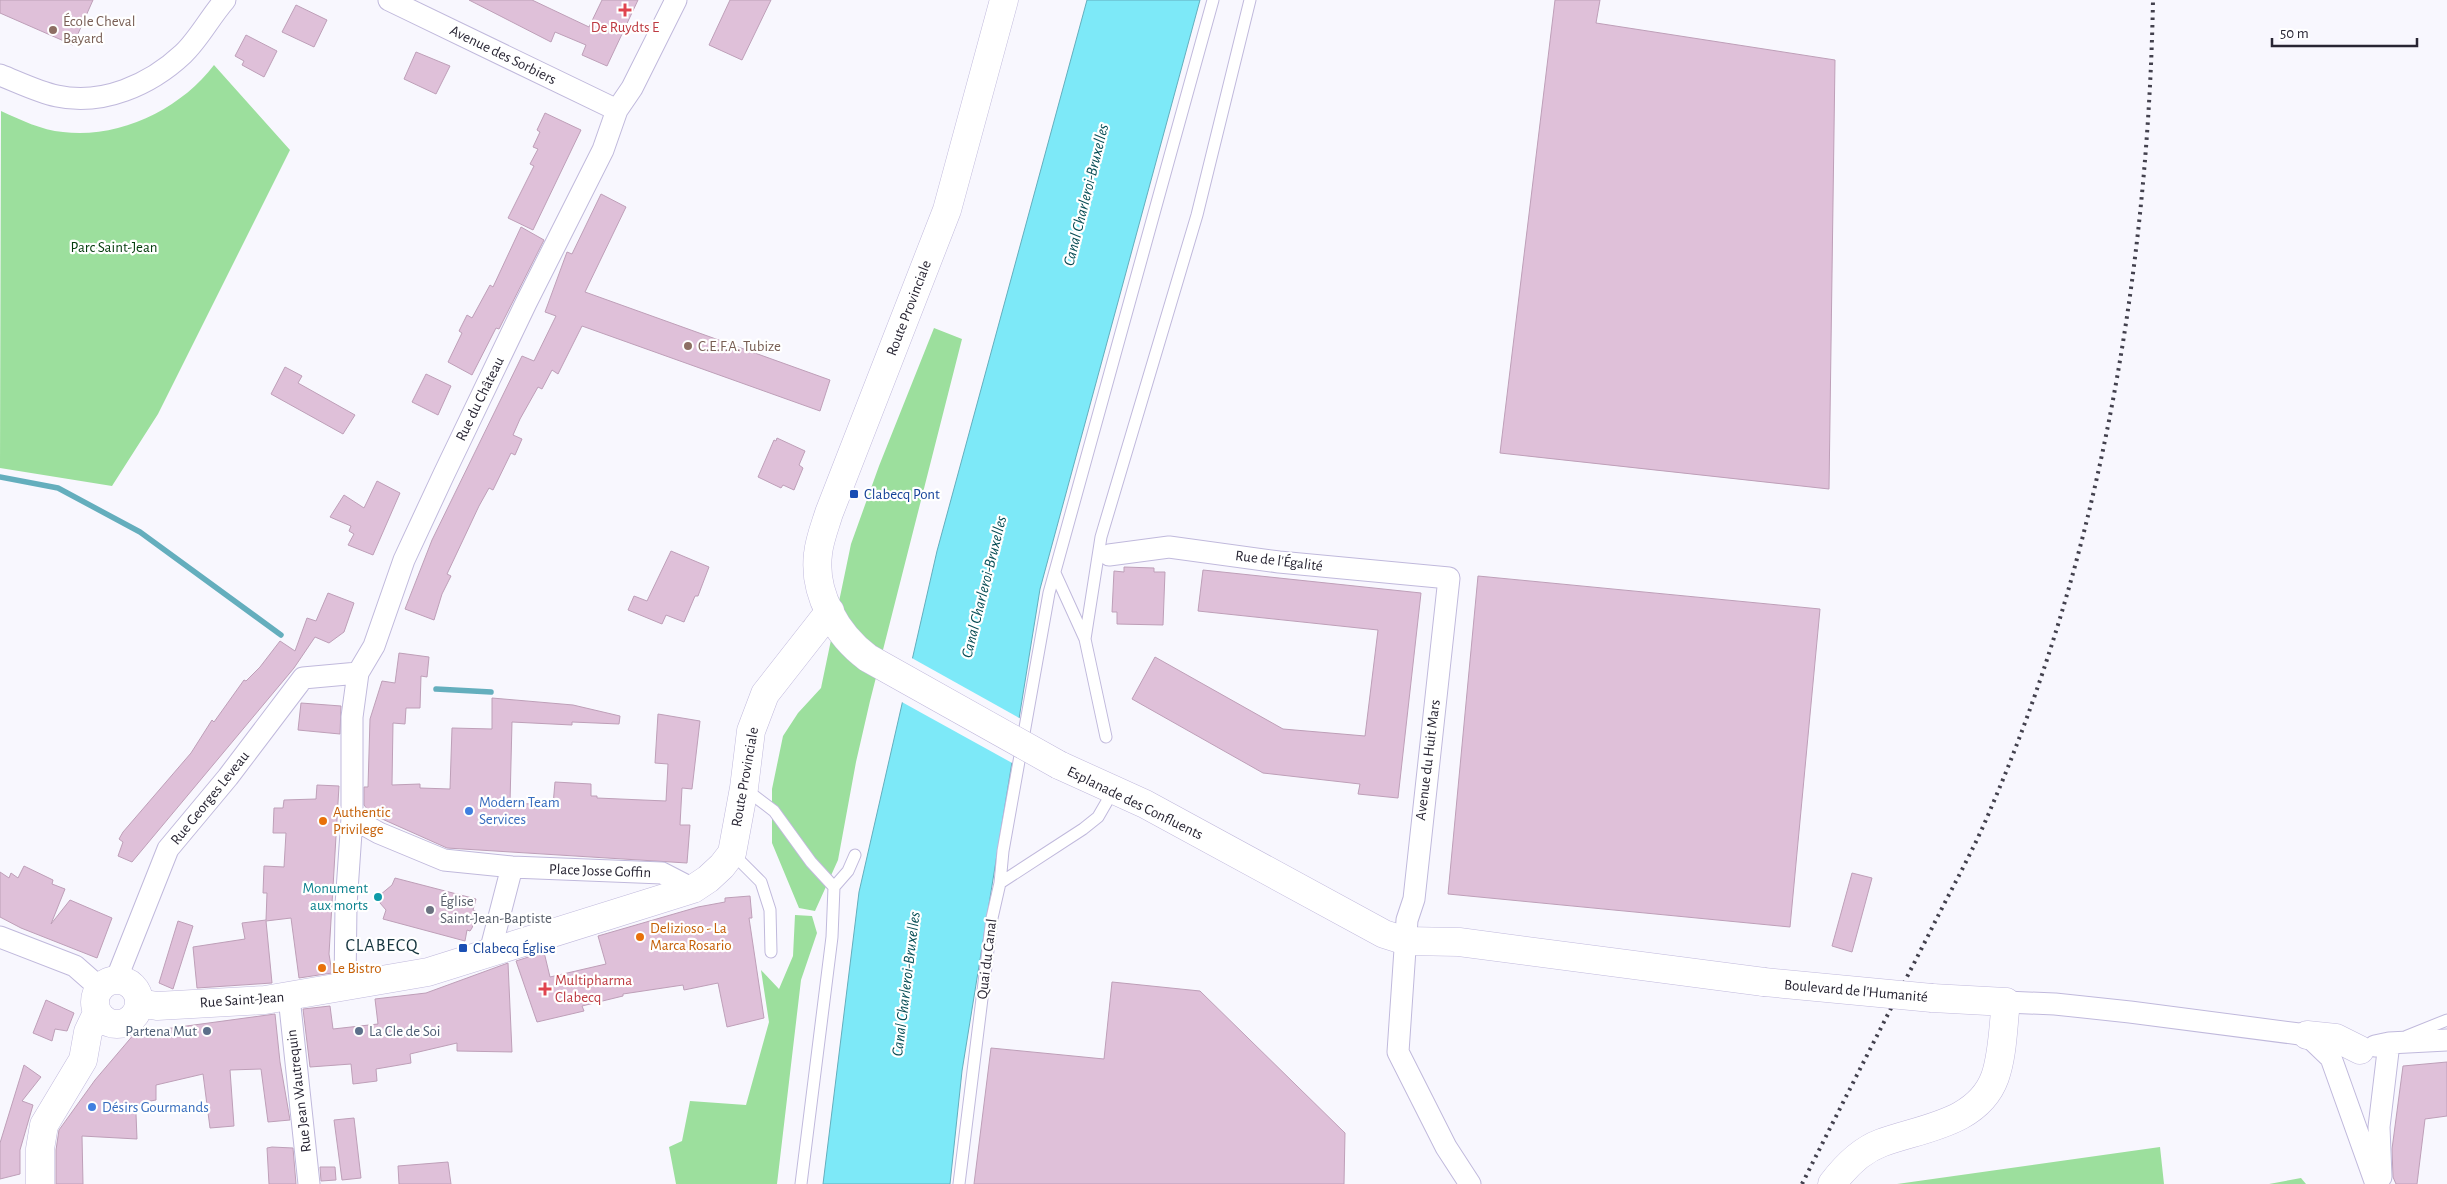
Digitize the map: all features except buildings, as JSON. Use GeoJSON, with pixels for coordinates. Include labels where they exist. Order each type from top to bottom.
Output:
{"type":"FeatureCollection","features":[{"type":"Feature","properties":{"kind":"main road","name":"Route Provinciale"},"geometry":{"type":"LineString","coordinates":[[868,658],[842,632],[830,611],[819,587],[818,554],[829,513],[947,210],[1004,0]]}},
{"type":"Feature","properties":{"kind":"main road","name":"Route Provinciale"},"geometry":{"type":"LineString","coordinates":[[732,853],[744,788],[751,731],[765,694],[830,611]]}},
{"type":"Feature","properties":{"kind":"main road","name":"Esplanade des Confluents"},"geometry":{"type":"LineString","coordinates":[[868,658],[1059,766],[1145,804],[1384,934],[1406,941]]}},
{"type":"Feature","properties":{"kind":"main road"},"geometry":{"type":"LineString","coordinates":[[693,889],[708,879],[732,853]]}},
{"type":"Feature","properties":{"kind":"main road","name":"Place Josse Goffin"},"geometry":{"type":"LineString","coordinates":[[345,987],[428,972],[693,889]]}},
{"type":"Feature","properties":{"kind":"main road","name":"Boulevard de l'Humanité"},"geometry":{"type":"LineString","coordinates":[[1406,941],[1468,943],[1764,982],[1932,998],[2006,1002]]}},
{"type":"Feature","properties":{"kind":"main road","name":"Rue Saint-Jean"},"geometry":{"type":"LineString","coordinates":[[131,1013],[134,988],[128,983],[104,994],[105,1021],[112,1024],[131,1013],[158,1006],[289,997],[345,987]]}},
{"type":"Feature","properties":{"kind":"main road"},"geometry":{"type":"LineString","coordinates":[[40,1184],[40,1149],[44,1125],[82,1060],[88,1032],[104,994]]}},
{"type":"Feature","properties":{"kind":"main road"},"geometry":{"type":"LineString","coordinates":[[1832,1184],[1843,1170],[1879,1144],[1929,1129],[1965,1112],[1982,1100],[1995,1078],[2006,1002]]}},
{"type":"Feature","properties":{"kind":"main road"},"geometry":{"type":"LineString","coordinates":[[82,1060],[104,1044],[131,1013]]}},
{"type":"Feature","properties":{"kind":"main road","name":"Boulevard de l'Humanité"},"geometry":{"type":"LineString","coordinates":[[2307,1035],[2336,1038],[2360,1050]]}},
{"type":"Feature","properties":{"kind":"street"},"geometry":{"type":"LineString","coordinates":[[0,75],[57,96],[86,99],[139,85],[184,54],[225,0]]}},
{"type":"Feature","properties":{"kind":"street","name":"Avenue des Sorbiers"},"geometry":{"type":"LineString","coordinates":[[389,0],[617,110]]}},
{"type":"Feature","properties":{"kind":"street","name":"Rue du Château"},"geometry":{"type":"LineString","coordinates":[[352,818],[352,717],[358,673],[374,646],[408,551],[526,303],[599,159],[617,110],[632,88],[676,0]]}},
{"type":"Feature","properties":{"kind":"street","name":"Rue de l'Égalité"},"geometry":{"type":"LineString","coordinates":[[1109,555],[1169,547],[1288,563],[1449,578]]}},
{"type":"Feature","properties":{"kind":"street","name":"Avenue du Huit Mars"},"geometry":{"type":"LineString","coordinates":[[1449,578],[1414,899],[1407,920],[1398,1052],[1446,1147],[1470,1184]]}},
{"type":"Feature","properties":{"kind":"street","name":"Rue Georges Leveau"},"geometry":{"type":"LineString","coordinates":[[104,994],[168,849],[228,777],[303,678],[358,673]]}},
{"type":"Feature","properties":{"kind":"street"},"geometry":{"type":"LineString","coordinates":[[345,987],[346,905],[352,818]]}},
{"type":"Feature","properties":{"kind":"street","name":"Place Josse Goffin"},"geometry":{"type":"LineString","coordinates":[[352,818],[379,833],[444,860],[512,867],[662,874],[693,889]]}},
{"type":"Feature","properties":{"kind":"street"},"geometry":{"type":"LineString","coordinates":[[490,952],[512,867]]}},
{"type":"Feature","properties":{"kind":"street","name":"Rue Saint-Jean"},"geometry":{"type":"LineString","coordinates":[[0,937],[75,966],[104,994]]}},
{"type":"Feature","properties":{"kind":"street","name":"Rue Jean Wautrequin"},"geometry":{"type":"LineString","coordinates":[[289,997],[309,1184]]}},
{"type":"Feature","properties":{"kind":"street","name":"Boulevard de l'Humanité"},"geometry":{"type":"LineString","coordinates":[[2006,1002],[2055,1004],[2130,1012],[2307,1035]]}},
{"type":"Feature","properties":{"kind":"street"},"geometry":{"type":"LineString","coordinates":[[2307,1035],[2331,1058],[2376,1184]]}},
{"type":"Feature","properties":{"kind":"street"},"geometry":{"type":"LineString","coordinates":[[2331,1058],[2389,1043],[2447,1040]]}},
{"type":"Feature","properties":{"kind":"street"},"geometry":{"type":"LineString","coordinates":[[2381,1184],[2379,1127],[2389,1043]]}},
{"type":"Feature","properties":{"kind":"lane","name":"Quai du Canal"},"geometry":{"type":"LineString","coordinates":[[959,1184],[992,918],[1000,883],[1015,784],[1049,593],[1213,0]]}},
{"type":"Feature","properties":{"kind":"lane"},"geometry":{"type":"LineString","coordinates":[[1085,640],[1101,537],[1197,214],[1250,0]]}},
{"type":"Feature","properties":{"kind":"lane"},"geometry":{"type":"LineString","coordinates":[[1055,573],[1085,640],[1106,737]]}},
{"type":"Feature","properties":{"kind":"lane"},"geometry":{"type":"LineString","coordinates":[[744,788],[774,811],[811,862],[834,887]]}},
{"type":"Feature","properties":{"kind":"lane"},"geometry":{"type":"LineString","coordinates":[[1000,883],[1083,829],[1098,817],[1113,791]]}},
{"type":"Feature","properties":{"kind":"lane"},"geometry":{"type":"LineString","coordinates":[[732,853],[761,882],[770,910],[771,952]]}},
{"type":"Feature","properties":{"kind":"lane"},"geometry":{"type":"LineString","coordinates":[[801,1184],[832,937],[834,887],[848,871],[855,855]]}},
{"type":"Feature","properties":{"kind":"lane"},"geometry":{"type":"LineString","coordinates":[[2389,1043],[2447,1020]]}},
{"type":"Feature","properties":{"kind":"green space","name":"Parc Saint-Jean"},"geometry":{"type":"Polygon","coordinates":[[[214,65],[290,150],[158,414],[112,486],[0,468],[1,111],[31,124],[55,131],[84,133],[106,131],[147,118],[166,107],[200,81],[214,65]]]}},
{"type":"Feature","properties":{"kind":"green space"},"geometry":{"type":"Polygon","coordinates":[[[934,328],[962,339],[870,701],[856,762],[838,860],[815,911],[799,908],[772,843],[772,789],[783,736],[798,713],[821,688],[851,544],[879,466],[934,328]]]}},
{"type":"Feature","properties":{"kind":"green space"},"geometry":{"type":"Polygon","coordinates":[[[795,915],[812,916],[817,933],[801,980],[777,1184],[676,1184],[669,1147],[682,1141],[690,1101],[746,1105],[769,1022],[761,970],[779,989],[793,956],[795,915]]]}},
{"type":"Feature","properties":{"kind":"green space"},"geometry":{"type":"Polygon","coordinates":[[[2160,1147],[2164,1184],[1897,1184],[2160,1147]]]}},
{"type":"Feature","properties":{"kind":"green space"},"geometry":{"type":"Polygon","coordinates":[[[2301,1178],[2306,1184],[2269,1184],[2301,1178]]]}},
{"type":"Feature","properties":{"kind":"water","name":"Canal Charleroi-Bruxelles"},"geometry":{"type":"Polygon","coordinates":[[[1087,0],[1200,0],[1040,589],[962,1071],[950,1184],[823,1184],[859,892],[937,551],[1087,0]]]}},
{"type":"Feature","properties":{"kind":"pier"},"geometry":{"type":"Polygon","coordinates":[[[910,657],[1021,719],[1014,764],[900,701],[910,657]]]}},
{"type":"Feature","properties":{"kind":"waterway"},"geometry":{"type":"LineString","coordinates":[[0,477],[58,488],[140,532],[281,635]]}},
{"type":"Feature","properties":{"kind":"waterway"},"geometry":{"type":"LineString","coordinates":[[436,689],[491,692]]}},
{"type":"Feature","properties":{"kind":"railway"},"geometry":{"type":"LineString","coordinates":[[1802,1184],[1970,855],[2029,712],[2061,614],[2088,514],[2111,412],[2128,309],[2141,206],[2149,103],[2153,0]]}},
{"type":"Feature","properties":{"kind":"place","name":"De Ruydts E"},"geometry":{"type":"Point","coordinates":[625,10]}},
{"type":"Feature","properties":{"kind":"place","name":"École Cheval Bayard"},"geometry":{"type":"Point","coordinates":[53,30]}},
{"type":"Feature","properties":{"kind":"place","name":"C.E.F.A. Tubize"},"geometry":{"type":"Point","coordinates":[688,346]}},
{"type":"Feature","properties":{"kind":"place","name":"Clabecq Pont"},"geometry":{"type":"Point","coordinates":[854,494]}},
{"type":"Feature","properties":{"kind":"place","name":"Modern Team Services"},"geometry":{"type":"Point","coordinates":[469,811]}},
{"type":"Feature","properties":{"kind":"place","name":"Authentic Privilege"},"geometry":{"type":"Point","coordinates":[323,821]}},
{"type":"Feature","properties":{"kind":"place","name":"Monument aux morts"},"geometry":{"type":"Point","coordinates":[378,897]}},
{"type":"Feature","properties":{"kind":"place","name":"Église Saint-Jean-Baptiste"},"geometry":{"type":"Point","coordinates":[430,910]}},
{"type":"Feature","properties":{"kind":"place","name":"Delizioso - La Marca Rosario"},"geometry":{"type":"Point","coordinates":[640,937]}},
{"type":"Feature","properties":{"kind":"place","name":"Clabecq Église"},"geometry":{"type":"Point","coordinates":[463,948]}},
{"type":"Feature","properties":{"kind":"place","name":"Le Bistro"},"geometry":{"type":"Point","coordinates":[322,968]}},
{"type":"Feature","properties":{"kind":"place","name":"Multipharma Clabecq"},"geometry":{"type":"Point","coordinates":[545,989]}},
{"type":"Feature","properties":{"kind":"place","name":"Partena Mut"},"geometry":{"type":"Point","coordinates":[207,1031]}},
{"type":"Feature","properties":{"kind":"place","name":"La Cle de Soi"},"geometry":{"type":"Point","coordinates":[359,1031]}},
{"type":"Feature","properties":{"kind":"place","name":"Désirs Gourmands"},"geometry":{"type":"Point","coordinates":[92,1107]}},
{"type":"Feature","properties":{"kind":"district","name":"CLABECQ"},"geometry":{"type":"Point","coordinates":[382,946]}}]}
